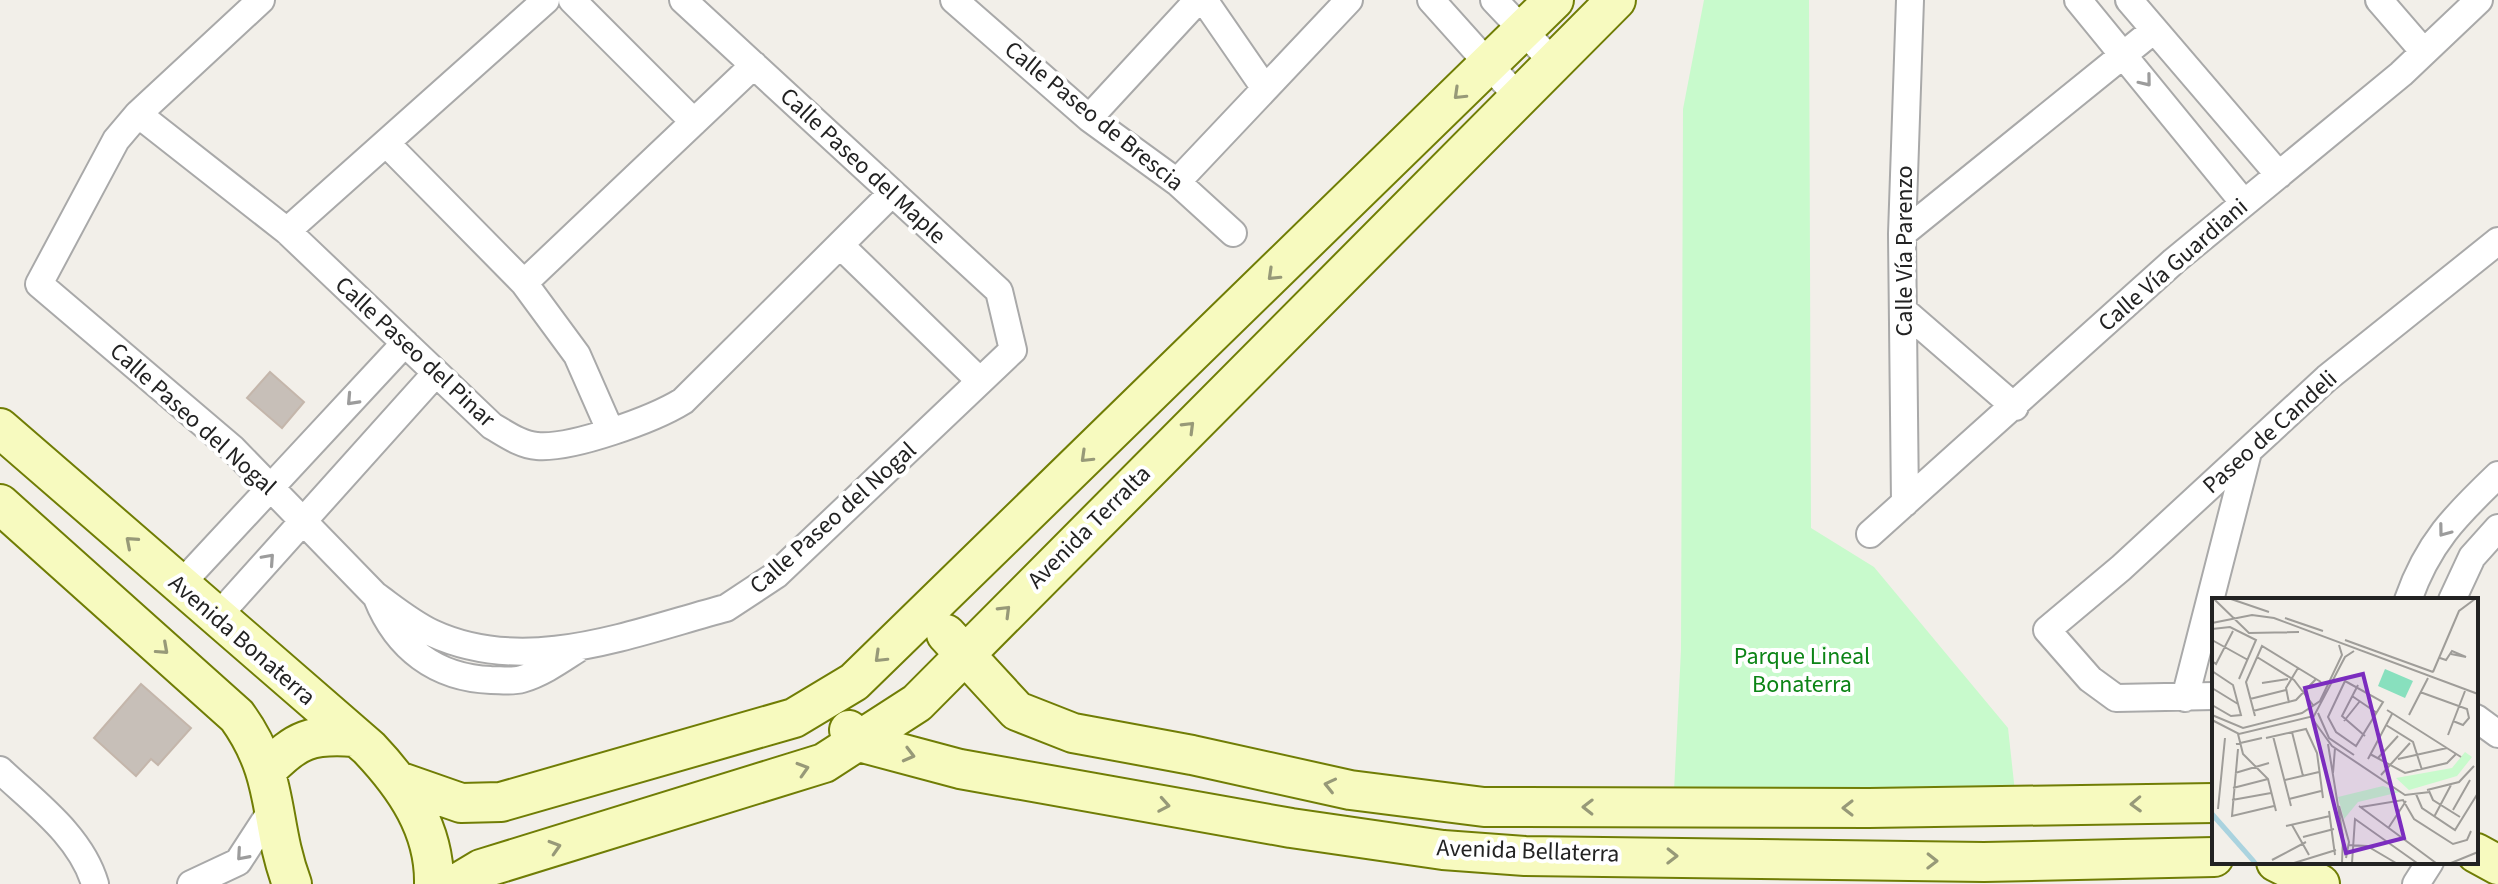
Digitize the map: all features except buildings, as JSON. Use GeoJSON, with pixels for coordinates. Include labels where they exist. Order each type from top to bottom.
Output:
{"type":"FeatureCollection","features":[{"type":"Feature","properties":{"kind":"street"},"geometry":{"type":"LineString","coordinates":[[138,114],[261,0]]}},
{"type":"Feature","properties":{"kind":"street"},"geometry":{"type":"LineString","coordinates":[[287,231],[546,0]]}},
{"type":"Feature","properties":{"kind":"street"},"geometry":{"type":"LineString","coordinates":[[572,0],[694,122]]}},
{"type":"Feature","properties":{"kind":"street","name":"Calle Paseo del Maple"},"geometry":{"type":"LineString","coordinates":[[683,0],[999,291],[1013,350]]}},
{"type":"Feature","properties":{"kind":"street","name":"Calle Paseo de Brescia"},"geometry":{"type":"LineString","coordinates":[[954,0],[1089,118],[1177,182],[1233,233]]}},
{"type":"Feature","properties":{"kind":"street"},"geometry":{"type":"LineString","coordinates":[[1089,118],[1198,0]]}},
{"type":"Feature","properties":{"kind":"street"},"geometry":{"type":"LineString","coordinates":[[1204,0],[1264,87]]}},
{"type":"Feature","properties":{"kind":"street"},"geometry":{"type":"LineString","coordinates":[[1177,182],[1349,0]]}},
{"type":"Feature","properties":{"kind":"street"},"geometry":{"type":"LineString","coordinates":[[1431,0],[1518,97]]}},
{"type":"Feature","properties":{"kind":"street"},"geometry":{"type":"LineString","coordinates":[[1494,0],[1553,62]]}},
{"type":"Feature","properties":{"kind":"street"},"geometry":{"type":"LineString","coordinates":[[398,781],[461,803],[501,802],[794,718],[854,682],[1554,0]]}},
{"type":"Feature","properties":{"kind":"street","name":"Avenida Terralta"},"geometry":{"type":"LineString","coordinates":[[456,884],[481,869],[499,874],[824,763],[917,703],[1616,0]]}},
{"type":"Feature","properties":{"kind":"street","name":"Calle Vía Parenzo"},"geometry":{"type":"LineString","coordinates":[[1905,503],[1902,234],[1910,0]]}},
{"type":"Feature","properties":{"kind":"street"},"geometry":{"type":"LineString","coordinates":[[2078,0],[2244,203]]}},
{"type":"Feature","properties":{"kind":"street"},"geometry":{"type":"LineString","coordinates":[[2129,0],[2279,175]]}},
{"type":"Feature","properties":{"kind":"street"},"geometry":{"type":"LineString","coordinates":[[2379,0],[2424,52]]}},
{"type":"Feature","properties":{"kind":"street","name":"Calle Vía Guardiani"},"geometry":{"type":"LineString","coordinates":[[1870,534],[2174,261],[2424,52],[2479,0]]}},
{"type":"Feature","properties":{"kind":"street"},"geometry":{"type":"LineString","coordinates":[[1902,234],[2154,30]]}},
{"type":"Feature","properties":{"kind":"street"},"geometry":{"type":"LineString","coordinates":[[524,283],[754,65]]}},
{"type":"Feature","properties":{"kind":"street","name":"Calle Paseo del Pinar"},"geometry":{"type":"LineString","coordinates":[[138,114],[287,231],[492,426],[535,446],[568,442],[659,416],[683,401],[892,193]]}},
{"type":"Feature","properties":{"kind":"street","name":"Calle Paseo del Nogal"},"geometry":{"type":"LineString","coordinates":[[138,114],[116,140],[93,179],[39,284],[233,449],[375,595],[387,624],[406,647],[435,668],[475,679],[517,681],[543,672],[579,648],[726,608],[743,599],[776,575],[1013,350]]}},
{"type":"Feature","properties":{"kind":"street"},"geometry":{"type":"LineString","coordinates":[[386,143],[524,283],[577,355],[610,430]]}},
{"type":"Feature","properties":{"kind":"street","name":"Paseo de Candeli"},"geometry":{"type":"LineString","coordinates":[[2185,698],[2116,698],[2090,679],[2047,630],[2121,568],[2327,378],[2498,241]]}},
{"type":"Feature","properties":{"kind":"street"},"geometry":{"type":"LineString","coordinates":[[840,245],[980,381]]}},
{"type":"Feature","properties":{"kind":"street"},"geometry":{"type":"LineString","coordinates":[[1903,310],[2015,407]]}},
{"type":"Feature","properties":{"kind":"street"},"geometry":{"type":"LineString","coordinates":[[180,585],[405,343]]}},
{"type":"Feature","properties":{"kind":"street"},"geometry":{"type":"LineString","coordinates":[[217,617],[436,373]]}},
{"type":"Feature","properties":{"kind":"street","name":"Avenida Bonaterra"},"geometry":{"type":"LineString","coordinates":[[0,428],[369,748],[409,796],[432,848],[434,884]]}},
{"type":"Feature","properties":{"kind":"street"},"geometry":{"type":"LineString","coordinates":[[2212,696],[2185,698],[2248,452]]}},
{"type":"Feature","properties":{"kind":"street"},"geometry":{"type":"LineString","coordinates":[[2409,598],[2422,562],[2447,525],[2498,475]]}},
{"type":"Feature","properties":{"kind":"street"},"geometry":{"type":"LineString","coordinates":[[0,504],[237,716],[255,741],[271,787],[292,884]]}},
{"type":"Feature","properties":{"kind":"street"},"geometry":{"type":"LineString","coordinates":[[2453,598],[2472,557],[2498,528]]}},
{"type":"Feature","properties":{"kind":"street","name":"Avenida Bellaterra"},"geometry":{"type":"LineString","coordinates":[[928,612],[962,655],[1017,711],[1073,733],[1192,755],[1350,790],[1484,807],[1869,808],[2212,803]]}},
{"type":"Feature","properties":{"kind":"street"},"geometry":{"type":"LineString","coordinates":[[825,700],[859,742]]}},
{"type":"Feature","properties":{"kind":"street"},"geometry":{"type":"LineString","coordinates":[[2478,719],[2498,734]]}},
{"type":"Feature","properties":{"kind":"street"},"geometry":{"type":"LineString","coordinates":[[191,884],[238,862],[290,746],[320,735],[354,737]]}},
{"type":"Feature","properties":{"kind":"street","name":"Avenida Bellaterra"},"geometry":{"type":"LineString","coordinates":[[859,742],[960,769],[1291,828],[1443,850],[1525,856],[1984,862],[2212,857]]}},
{"type":"Feature","properties":{"kind":"street"},"geometry":{"type":"LineString","coordinates":[[0,770],[67,834],[91,869],[95,884]]}},
{"type":"Feature","properties":{"kind":"street"},"geometry":{"type":"LineString","coordinates":[[2478,854],[2498,865]]}},
{"type":"Feature","properties":{"kind":"street"},"geometry":{"type":"LineString","coordinates":[[2282,864],[2319,884]]}},
{"type":"Feature","properties":{"kind":"street"},"geometry":{"type":"LineString","coordinates":[[2416,884],[2429,864]]}},
{"type":"Feature","properties":{"kind":"green space","name":"Parque Lineal Bonaterra"},"geometry":{"type":"Polygon","coordinates":[[[1704,0],[1809,0],[1811,528],[1874,567],[2008,728],[2015,792],[1674,791],[1681,650],[1683,109],[1704,0]]]}}]}
